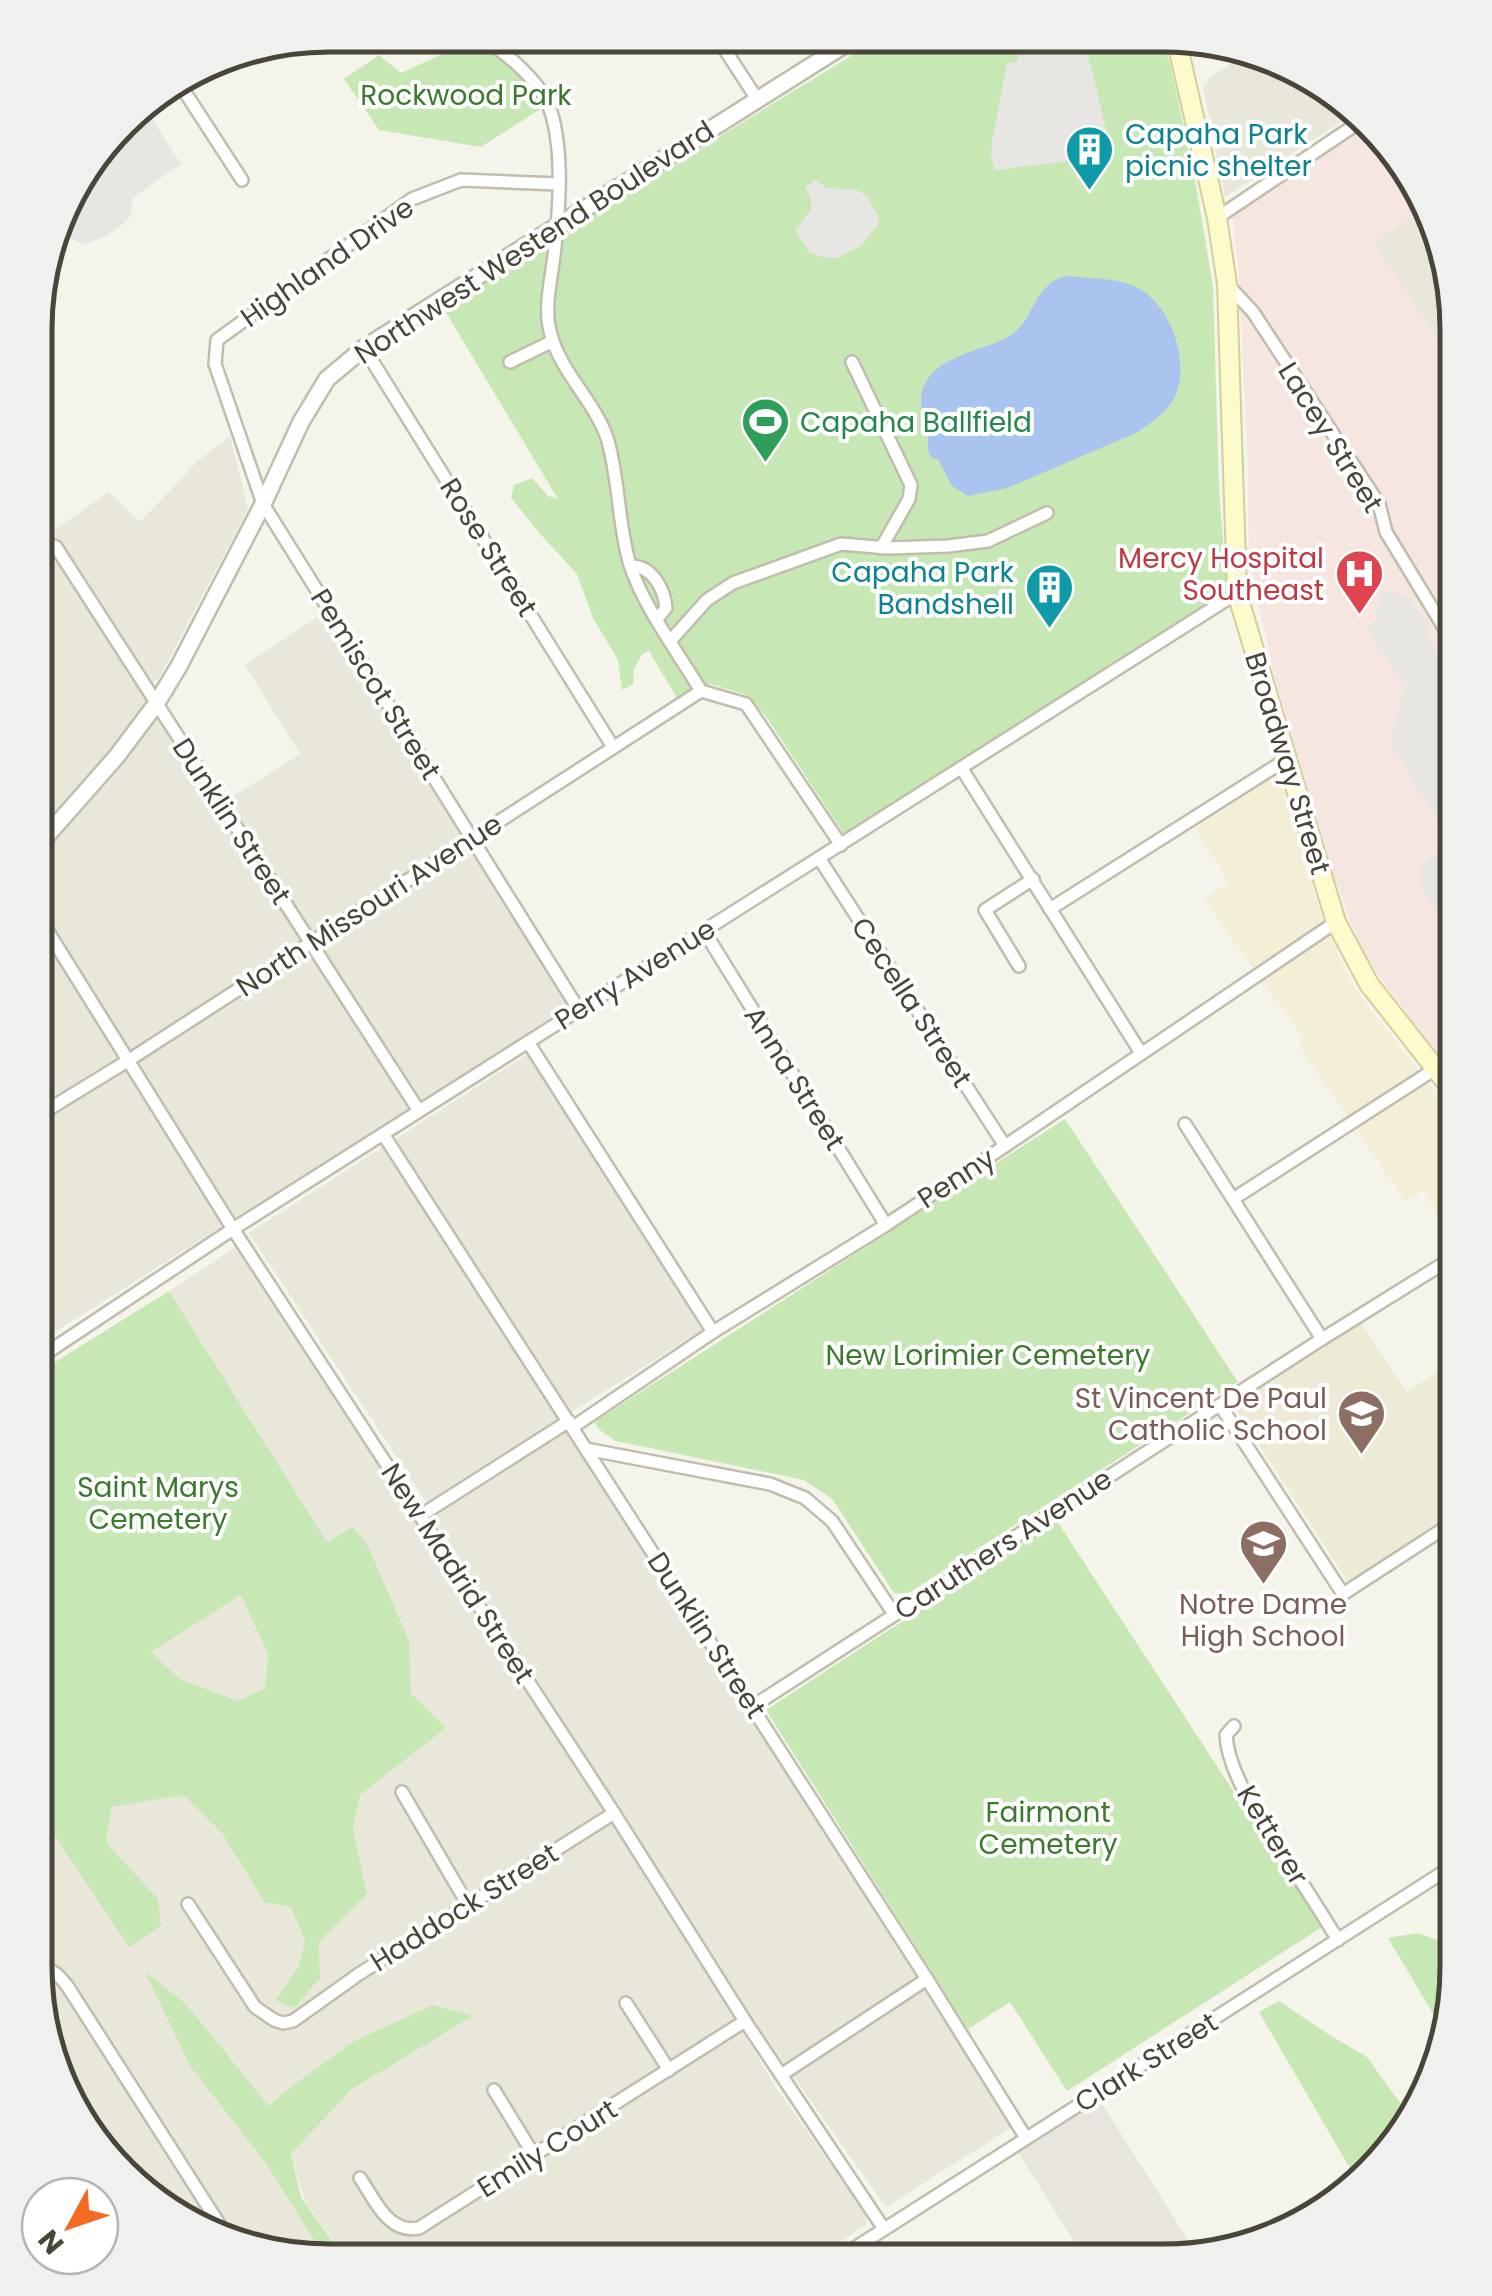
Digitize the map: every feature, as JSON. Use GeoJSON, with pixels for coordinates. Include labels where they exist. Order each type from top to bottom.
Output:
{"type":"FeatureCollection","features":[{"type":"Feature","properties":{"kind":"main road","name":"Broadway Street"},"geometry":{"type":"LineString","coordinates":[[1180,53],[1217,218],[1227,284],[1237,593],[1336,922],[1368,984],[1440,1075]]}},
{"type":"Feature","properties":{"kind":"street","name":"Northwest Westend Boulevard"},"geometry":{"type":"LineString","coordinates":[[52,829],[117,756],[156,704],[327,379],[364,348],[831,52]]}},
{"type":"Feature","properties":{"kind":"street"},"geometry":{"type":"LineString","coordinates":[[504,53],[533,82],[551,109],[556,141],[558,224],[548,328],[557,353],[606,438],[630,566],[701,691],[746,704],[841,845]]}},
{"type":"Feature","properties":{"kind":"street"},"geometry":{"type":"LineString","coordinates":[[727,53],[757,99]]}},
{"type":"Feature","properties":{"kind":"street"},"geometry":{"type":"LineString","coordinates":[[185,94],[242,180]]}},
{"type":"Feature","properties":{"kind":"street"},"geometry":{"type":"LineString","coordinates":[[1217,218],[1352,128]]}},
{"type":"Feature","properties":{"kind":"street","name":"Highland Drive"},"geometry":{"type":"LineString","coordinates":[[216,340],[412,199],[460,180],[558,184]]}},
{"type":"Feature","properties":{"kind":"street","name":"Lacey Street"},"geometry":{"type":"LineString","coordinates":[[1227,284],[1253,312],[1379,504],[1386,532],[1440,621]]}},
{"type":"Feature","properties":{"kind":"street","name":"Pemiscot Street"},"geometry":{"type":"LineString","coordinates":[[216,340],[214,364],[263,504],[578,1010]]}},
{"type":"Feature","properties":{"kind":"street"},"geometry":{"type":"LineString","coordinates":[[510,362],[553,340]]}},
{"type":"Feature","properties":{"kind":"street","name":"Rose Street"},"geometry":{"type":"LineString","coordinates":[[364,348],[613,747]]}},
{"type":"Feature","properties":{"kind":"street"},"geometry":{"type":"LineString","coordinates":[[852,362],[911,486],[910,499],[881,548]]}},
{"type":"Feature","properties":{"kind":"street"},"geometry":{"type":"LineString","coordinates":[[670,640],[707,600],[732,583],[841,544],[881,548],[988,542],[1047,513]]}},
{"type":"Feature","properties":{"kind":"street","name":"Dunklin Street"},"geometry":{"type":"LineString","coordinates":[[52,546],[418,1112]]}},
{"type":"Feature","properties":{"kind":"street","name":"Perry Avenue"},"geometry":{"type":"LineString","coordinates":[[52,1349],[233,1229],[1237,593]]}},
{"type":"Feature","properties":{"kind":"street","name":"North Missouri Avenue"},"geometry":{"type":"LineString","coordinates":[[52,1107],[701,691]]}},
{"type":"Feature","properties":{"kind":"street"},"geometry":{"type":"LineString","coordinates":[[1050,909],[1287,760]]}},
{"type":"Feature","properties":{"kind":"street"},"geometry":{"type":"LineString","coordinates":[[962,769],[1140,1053]]}},
{"type":"Feature","properties":{"kind":"street","name":"Cecella Street"},"geometry":{"type":"LineString","coordinates":[[819,858],[1005,1146]]}},
{"type":"Feature","properties":{"kind":"street"},"geometry":{"type":"LineString","coordinates":[[1019,966],[985,910],[1033,879]]}},
{"type":"Feature","properties":{"kind":"street","name":"Penny"},"geometry":{"type":"LineString","coordinates":[[420,1516],[886,1225],[1336,922]]}},
{"type":"Feature","properties":{"kind":"street","name":"Anna Street"},"geometry":{"type":"LineString","coordinates":[[704,931],[886,1225]]}},
{"type":"Feature","properties":{"kind":"street","name":"New Madrid Street"},"geometry":{"type":"LineString","coordinates":[[52,938],[233,1229],[745,2021],[884,2229]]}},
{"type":"Feature","properties":{"kind":"street"},"geometry":{"type":"LineString","coordinates":[[528,1042],[713,1332]]}},
{"type":"Feature","properties":{"kind":"street"},"geometry":{"type":"LineString","coordinates":[[1233,1199],[1440,1065]]}},
{"type":"Feature","properties":{"kind":"street"},"geometry":{"type":"LineString","coordinates":[[1185,1124],[1322,1339]]}},
{"type":"Feature","properties":{"kind":"street","name":"Dunklin Street"},"geometry":{"type":"LineString","coordinates":[[383,1134],[753,1706],[1026,2138]]}},
{"type":"Feature","properties":{"kind":"street","name":"Caruthers Avenue"},"geometry":{"type":"LineString","coordinates":[[753,1706],[1439,1265]]}},
{"type":"Feature","properties":{"kind":"street"},"geometry":{"type":"LineString","coordinates":[[1220,1405],[1343,1594],[1439,1531]]}},
{"type":"Feature","properties":{"kind":"street"},"geometry":{"type":"LineString","coordinates":[[586,1448],[770,1484],[805,1498],[832,1522],[894,1614]]}},
{"type":"Feature","properties":{"kind":"street","name":"Ketterer"},"geometry":{"type":"LineString","coordinates":[[1234,1726],[1226,1735],[1226,1749],[1239,1778],[1338,1940]]}},
{"type":"Feature","properties":{"kind":"street"},"geometry":{"type":"LineString","coordinates":[[402,1792],[468,1905]]}},
{"type":"Feature","properties":{"kind":"street","name":"Haddock Street"},"geometry":{"type":"LineString","coordinates":[[188,1904],[255,2008],[283,2023],[294,2021],[359,1974],[614,1814]]}},
{"type":"Feature","properties":{"kind":"street","name":"Clark Street"},"geometry":{"type":"LineString","coordinates":[[861,2244],[1439,1875]]}},
{"type":"Feature","properties":{"kind":"street"},"geometry":{"type":"LineString","coordinates":[[52,1971],[68,1987],[214,2217]]}},
{"type":"Feature","properties":{"kind":"street"},"geometry":{"type":"LineString","coordinates":[[781,2074],[927,1979]]}},
{"type":"Feature","properties":{"kind":"street"},"geometry":{"type":"LineString","coordinates":[[626,2003],[669,2070]]}},
{"type":"Feature","properties":{"kind":"street","name":"Emily Court"},"geometry":{"type":"LineString","coordinates":[[360,2178],[391,2222],[400,2228],[419,2228],[745,2021]]}},
{"type":"Feature","properties":{"kind":"street"},"geometry":{"type":"LineString","coordinates":[[494,2090],[535,2156]]}},
{"type":"Feature","properties":{"kind":"shaded area"},"geometry":{"type":"Polygon","coordinates":[[[1016,52],[1088,55],[1110,145],[1101,148],[1101,157],[995,170],[992,142],[1007,63],[1019,59],[1016,52]]]}},
{"type":"Feature","properties":{"kind":"shaded area"},"geometry":{"type":"Polygon","coordinates":[[[1234,62],[1301,90],[1343,121],[1225,197],[1203,88],[1211,77],[1234,62]]]}},
{"type":"Feature","properties":{"kind":"shaded area"},"geometry":{"type":"Polygon","coordinates":[[[151,118],[181,164],[132,198],[131,215],[122,225],[84,245],[72,239],[81,207],[99,176],[151,118]]]}},
{"type":"Feature","properties":{"kind":"shaded area","name":"Mercy Hospital Southeast"},"geometry":{"type":"Polygon","coordinates":[[[1355,132],[1382,161],[1414,215],[1374,242],[1440,343],[1440,1049],[1435,1052],[1368,960],[1352,926],[1274,675],[1249,559],[1248,461],[1238,260],[1232,217],[1355,132]]]}},
{"type":"Feature","properties":{"kind":"shaded area"},"geometry":{"type":"Polygon","coordinates":[[[816,179],[826,188],[857,190],[867,196],[878,216],[879,223],[862,245],[838,258],[810,253],[795,231],[811,209],[805,187],[816,179]]]}},
{"type":"Feature","properties":{"kind":"shaded area"},"geometry":{"type":"Polygon","coordinates":[[[1413,215],[1434,276],[1440,344],[1374,242],[1413,215]]]}},
{"type":"Feature","properties":{"kind":"shaded area"},"geometry":{"type":"Polygon","coordinates":[[[230,436],[248,509],[159,678],[140,691],[216,807],[300,754],[245,665],[322,614],[569,1007],[52,1334],[52,532],[109,492],[140,522],[198,461],[230,436]]]}},
{"type":"Feature","properties":{"kind":"shaded area"},"geometry":{"type":"Polygon","coordinates":[[[1383,590],[1409,597],[1431,635],[1427,639],[1440,657],[1440,823],[1391,745],[1404,686],[1367,627],[1376,621],[1383,590]]]}},
{"type":"Feature","properties":{"kind":"shaded area"},"geometry":{"type":"Polygon","coordinates":[[[1279,773],[1321,916],[1348,977],[1440,1099],[1439,1215],[1423,1191],[1405,1201],[1298,1044],[1304,1039],[1204,899],[1229,883],[1195,828],[1279,773]]]}},
{"type":"Feature","properties":{"kind":"shaded area"},"geometry":{"type":"Polygon","coordinates":[[[1440,852],[1440,912],[1421,886],[1421,864],[1440,852]]]}},
{"type":"Feature","properties":{"kind":"shaded area"},"geometry":{"type":"Polygon","coordinates":[[[528,1054],[702,1330],[427,1503],[249,1233],[528,1054]]]}},
{"type":"Feature","properties":{"kind":"shaded area"},"geometry":{"type":"Polygon","coordinates":[[[237,1246],[660,1895],[778,2091],[865,2212],[866,2225],[837,2244],[335,2244],[305,2201],[291,2154],[351,2090],[472,2017],[354,2041],[269,2106],[186,2004],[265,2162],[316,2243],[258,2234],[191,2206],[161,2186],[110,2135],[74,2072],[58,2020],[52,1966],[52,1832],[129,1947],[158,1899],[106,1842],[112,1807],[183,1795],[222,1833],[263,1901],[291,1907],[305,1941],[298,1968],[275,2000],[320,1978],[319,1942],[367,1894],[353,1829],[360,1795],[446,1728],[411,1693],[409,1641],[327,1542],[169,1291],[237,1246]]]}},
{"type":"Feature","properties":{"kind":"shaded area","name":"St Vincent De Paul Catholic School"},"geometry":{"type":"Polygon","coordinates":[[[1361,1324],[1407,1392],[1439,1371],[1439,1523],[1348,1582],[1232,1403],[1361,1324]]]}},
{"type":"Feature","properties":{"kind":"shaded area"},"geometry":{"type":"Polygon","coordinates":[[[567,1428],[1012,2127],[886,2207],[754,2021],[431,1514],[567,1428]]]}},
{"type":"Feature","properties":{"kind":"shaded area"},"geometry":{"type":"Polygon","coordinates":[[[242,1595],[268,1654],[265,1688],[238,1701],[180,1679],[150,1651],[242,1595]]]}},
{"type":"Feature","properties":{"kind":"shaded area"},"geometry":{"type":"Polygon","coordinates":[[[1099,2099],[1189,2242],[1076,2244],[1017,2151],[1099,2099]]]}},
{"type":"Feature","properties":{"kind":"green space"},"geometry":{"type":"Polygon","coordinates":[[[857,52],[1167,52],[1213,286],[1219,491],[1227,590],[844,834],[765,715],[744,694],[710,684],[677,698],[649,651],[642,654],[634,669],[633,684],[622,690],[618,660],[593,618],[577,574],[511,498],[514,485],[532,478],[548,496],[558,499],[442,306],[857,52]]]}},
{"type":"Feature","properties":{"kind":"green space","name":"Rockwood Park"},"geometry":{"type":"Polygon","coordinates":[[[445,53],[490,53],[512,68],[542,108],[481,147],[379,130],[344,79],[379,55],[401,73],[445,53]]]}},
{"type":"Feature","properties":{"kind":"green space","name":"New Lorimier Cemetery"},"geometry":{"type":"Polygon","coordinates":[[[1065,1119],[1238,1382],[907,1594],[894,1593],[832,1499],[804,1480],[616,1441],[594,1422],[1065,1119]]]}},
{"type":"Feature","properties":{"kind":"green space","name":"Saint Marys Cemetery"},"geometry":{"type":"Polygon","coordinates":[[[169,1291],[327,1542],[353,1527],[368,1546],[409,1641],[411,1693],[446,1728],[360,1795],[353,1829],[367,1894],[319,1942],[320,1978],[294,2008],[275,2000],[298,1968],[305,1941],[291,1907],[264,1902],[222,1833],[183,1795],[112,1807],[106,1842],[158,1899],[161,1926],[129,1947],[52,1832],[52,1364],[169,1291]],[[241,1595],[151,1652],[180,1679],[238,1701],[265,1688],[268,1654],[241,1595]]]}},
{"type":"Feature","properties":{"kind":"green space","name":"Fairmont Cemetery"},"geometry":{"type":"Polygon","coordinates":[[[1057,1521],[1322,1927],[1067,2091],[1010,2002],[968,2029],[766,1710],[1057,1521]]]}},
{"type":"Feature","properties":{"kind":"green space"},"geometry":{"type":"Polygon","coordinates":[[[1417,1933],[1439,1940],[1435,2016],[1388,1938],[1417,1933]]]}},
{"type":"Feature","properties":{"kind":"green space"},"geometry":{"type":"Polygon","coordinates":[[[145,1972],[186,2004],[269,2106],[354,2041],[433,2005],[473,2016],[351,2090],[291,2154],[301,2197],[334,2244],[316,2243],[265,2162],[190,2066],[145,1972]]]}},
{"type":"Feature","properties":{"kind":"green space"},"geometry":{"type":"Polygon","coordinates":[[[1279,2001],[1367,2057],[1402,2105],[1382,2135],[1350,2169],[1259,2012],[1279,2001]]]}},
{"type":"Feature","properties":{"kind":"water"},"geometry":{"type":"Polygon","coordinates":[[[1065,276],[1127,283],[1158,305],[1178,349],[1180,380],[1176,394],[1155,420],[1138,432],[1007,488],[968,496],[952,486],[938,459],[931,458],[927,449],[923,388],[929,377],[948,361],[1015,332],[1045,289],[1065,276]]]}},
{"type":"Feature","properties":{"kind":"place","name":"Capaha Park picnic shelter"},"geometry":{"type":"Point","coordinates":[1090,192]}},
{"type":"Feature","properties":{"kind":"place","name":"Capaha Ballfield"},"geometry":{"type":"Point","coordinates":[765,464]}},
{"type":"Feature","properties":{"kind":"place","name":"Mercy Hospital Southeast"},"geometry":{"type":"Point","coordinates":[1359,616]}},
{"type":"Feature","properties":{"kind":"place","name":"Capaha Park Bandshell"},"geometry":{"type":"Point","coordinates":[1049,630]}},
{"type":"Feature","properties":{"kind":"place","name":"St Vincent De Paul Catholic School"},"geometry":{"type":"Point","coordinates":[1362,1456]}},
{"type":"Feature","properties":{"kind":"place","name":"Notre Dame High School"},"geometry":{"type":"Point","coordinates":[1263,1586]}}]}
